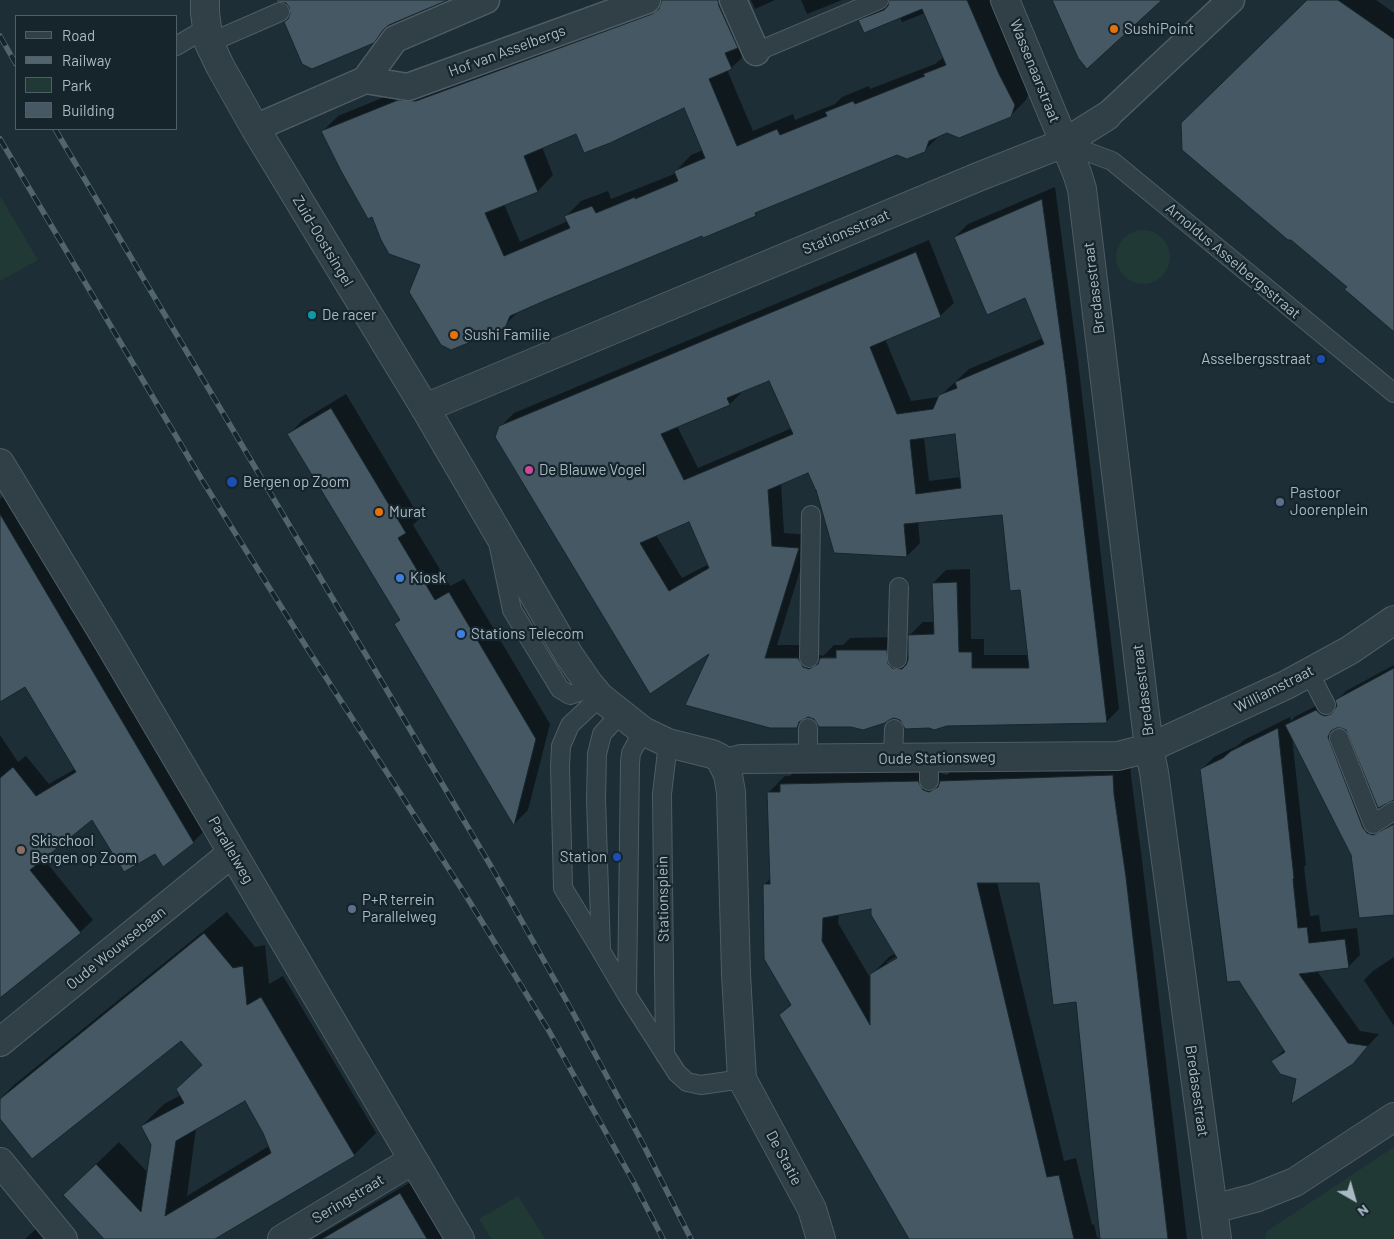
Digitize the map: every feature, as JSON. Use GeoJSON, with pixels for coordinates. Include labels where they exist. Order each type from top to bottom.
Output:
{"type":"FeatureCollection","features":[{"type":"Feature","properties":{"kind":"street","name":"Zuid-Oostsingel"},"geometry":{"type":"LineString","coordinates":[[205,0],[208,35],[255,128],[425,408],[569,655],[603,698]]}},
{"type":"Feature","properties":{"kind":"street"},"geometry":{"type":"LineString","coordinates":[[255,128],[365,80],[395,39],[486,0]]}},
{"type":"Feature","properties":{"kind":"street","name":"Hof van Asselbergs"},"geometry":{"type":"LineString","coordinates":[[365,80],[408,87],[647,0]]}},
{"type":"Feature","properties":{"kind":"street"},"geometry":{"type":"LineString","coordinates":[[733,0],[756,52]]}},
{"type":"Feature","properties":{"kind":"street","name":"Wassenaarstraat"},"geometry":{"type":"LineString","coordinates":[[1006,0],[1064,143]]}},
{"type":"Feature","properties":{"kind":"street","name":"Stationsstraat"},"geometry":{"type":"LineString","coordinates":[[425,408],[978,177],[1064,143],[1106,116],[1231,0]]}},
{"type":"Feature","properties":{"kind":"street","name":"Bredasestraat"},"geometry":{"type":"LineString","coordinates":[[1064,143],[1077,173],[1084,204],[1150,748],[1217,1239]]}},
{"type":"Feature","properties":{"kind":"street","name":"Parallelweg"},"geometry":{"type":"LineString","coordinates":[[1,465],[106,638],[460,1239]]}},
{"type":"Feature","properties":{"kind":"street","name":"Williamstraat"},"geometry":{"type":"LineString","coordinates":[[1150,748],[1226,713],[1350,650],[1394,620]]}},
{"type":"Feature","properties":{"kind":"street"},"geometry":{"type":"LineString","coordinates":[[603,698],[643,731],[668,743],[712,754],[720,758],[724,764],[731,792],[736,974],[742,1079]]}},
{"type":"Feature","properties":{"kind":"street","name":"Oude Stationsweg"},"geometry":{"type":"LineString","coordinates":[[724,764],[741,759],[893,758],[929,769],[1118,756],[1150,748]]}},
{"type":"Feature","properties":{"kind":"street","name":"Oude Wouwsebaan"},"geometry":{"type":"LineString","coordinates":[[0,1042],[232,853]]}},
{"type":"Feature","properties":{"kind":"street","name":"De Statie"},"geometry":{"type":"LineString","coordinates":[[742,1079],[812,1209],[821,1239]]}},
{"type":"Feature","properties":{"kind":"street"},"geometry":{"type":"LineString","coordinates":[[1213,1208],[1255,1198],[1295,1182],[1394,1116]]}},
{"type":"Feature","properties":{"kind":"street","name":"Seringstraat"},"geometry":{"type":"LineString","coordinates":[[282,1239],[413,1160]]}},
{"type":"Feature","properties":{"kind":"street"},"geometry":{"type":"LineString","coordinates":[[0,1162],[63,1239]]}},
{"type":"Feature","properties":{"kind":"lane"},"geometry":{"type":"LineString","coordinates":[[756,52],[879,0]]}},
{"type":"Feature","properties":{"kind":"lane"},"geometry":{"type":"LineString","coordinates":[[178,45],[280,12]]}},
{"type":"Feature","properties":{"kind":"lane","name":"Arnoldus Asselbergsstraat"},"geometry":{"type":"LineString","coordinates":[[1064,143],[1112,161],[1394,393]]}},
{"type":"Feature","properties":{"kind":"lane"},"geometry":{"type":"LineString","coordinates":[[809,658],[811,515]]}},
{"type":"Feature","properties":{"kind":"lane"},"geometry":{"type":"LineString","coordinates":[[896,659],[899,587]]}},
{"type":"Feature","properties":{"kind":"lane"},"geometry":{"type":"LineString","coordinates":[[1308,672],[1326,705]]}},
{"type":"Feature","properties":{"kind":"lane"},"geometry":{"type":"LineString","coordinates":[[601,951],[596,799],[597,754],[602,734],[603,698]]}},
{"type":"Feature","properties":{"kind":"lane"},"geometry":{"type":"LineString","coordinates":[[603,698],[570,725],[561,746],[563,888],[627,995],[677,1073],[687,1082],[701,1085],[742,1079]]}},
{"type":"Feature","properties":{"kind":"lane"},"geometry":{"type":"LineString","coordinates":[[808,728],[808,759]]}},
{"type":"Feature","properties":{"kind":"lane"},"geometry":{"type":"LineString","coordinates":[[893,758],[894,729]]}},
{"type":"Feature","properties":{"kind":"lane"},"geometry":{"type":"LineString","coordinates":[[627,995],[630,763],[631,753],[643,731]]}},
{"type":"Feature","properties":{"kind":"lane"},"geometry":{"type":"LineString","coordinates":[[1340,738],[1373,824],[1394,811]]}},
{"type":"Feature","properties":{"kind":"lane","name":"Stationsplein"},"geometry":{"type":"LineString","coordinates":[[665,1055],[662,794],[668,743]]}},
{"type":"Feature","properties":{"kind":"green space"},"geometry":{"type":"Polygon","coordinates":[[[0,196],[38,260],[0,281],[0,196]]]}},
{"type":"Feature","properties":{"kind":"green space"},"geometry":{"type":"Polygon","coordinates":[[[1138,230],[1148,230],[1158,234],[1166,242],[1170,257],[1166,272],[1158,280],[1148,284],[1138,284],[1128,280],[1120,272],[1116,262],[1116,252],[1120,242],[1128,234],[1138,230]]]}},
{"type":"Feature","properties":{"kind":"green space"},"geometry":{"type":"Polygon","coordinates":[[[1394,1147],[1394,1239],[1265,1239],[1267,1231],[1394,1147]]]}},
{"type":"Feature","properties":{"kind":"green space"},"geometry":{"type":"Polygon","coordinates":[[[518,1196],[545,1239],[491,1239],[479,1219],[518,1196]]]}},
{"type":"Feature","properties":{"kind":"building"},"geometry":{"type":"Polygon","coordinates":[[[276,0],[448,0],[389,25],[374,43],[312,69],[302,64],[284,22],[290,14],[289,7],[286,3],[276,2],[276,0]]]}},
{"type":"Feature","properties":{"kind":"building"},"geometry":{"type":"Polygon","coordinates":[[[662,0],[718,0],[738,48],[725,53],[732,69],[709,79],[737,146],[777,129],[780,135],[827,116],[825,112],[853,101],[855,104],[925,76],[923,74],[946,65],[922,9],[864,33],[858,20],[884,10],[888,6],[889,0],[967,0],[999,74],[1015,105],[1011,117],[959,138],[947,133],[929,141],[925,152],[907,159],[897,155],[755,213],[756,216],[703,238],[702,236],[510,316],[505,328],[451,350],[441,345],[409,292],[420,265],[389,254],[372,217],[368,219],[321,131],[398,100],[416,101],[652,14],[659,9],[662,0]],[[684,108],[610,143],[584,153],[576,134],[524,156],[538,192],[485,213],[504,256],[570,228],[564,216],[592,206],[596,213],[635,197],[635,199],[678,181],[674,171],[705,158],[684,108]]]}},
{"type":"Feature","properties":{"kind":"building"},"geometry":{"type":"Polygon","coordinates":[[[1052,0],[1162,0],[1087,69],[1078,58],[1052,0]]]}},
{"type":"Feature","properties":{"kind":"building"},"geometry":{"type":"Polygon","coordinates":[[[1307,0],[1338,0],[1394,39],[1394,332],[1344,289],[1347,287],[1291,240],[1288,240],[1182,150],[1181,123],[1307,0]]]}},
{"type":"Feature","properties":{"kind":"building"},"geometry":{"type":"Polygon","coordinates":[[[1042,199],[1066,375],[1107,723],[947,726],[934,730],[929,728],[905,729],[900,720],[894,718],[863,730],[851,727],[819,727],[814,719],[808,717],[799,722],[797,728],[770,728],[685,705],[709,654],[650,694],[495,437],[499,426],[916,252],[941,317],[870,347],[897,414],[933,409],[939,395],[957,388],[955,382],[1044,344],[1025,298],[987,315],[954,237],[1042,199]],[[769,381],[727,398],[730,405],[661,434],[684,480],[793,434],[769,381]],[[955,434],[910,440],[916,494],[961,488],[955,434]],[[808,473],[768,490],[772,546],[799,548],[765,658],[798,658],[803,667],[809,669],[818,664],[820,658],[836,658],[836,650],[887,650],[888,664],[892,668],[902,669],[908,660],[908,635],[934,634],[932,583],[957,582],[959,652],[972,652],[972,668],[1029,668],[1020,590],[1010,591],[1002,515],[904,524],[907,557],[834,553],[816,490],[808,473]],[[689,522],[640,543],[669,591],[709,568],[689,522]]]}},
{"type":"Feature","properties":{"kind":"building"},"geometry":{"type":"Polygon","coordinates":[[[331,408],[406,533],[398,538],[435,600],[449,592],[536,739],[514,826],[394,624],[400,620],[287,434],[331,408]]]}},
{"type":"Feature","properties":{"kind":"building"},"geometry":{"type":"Polygon","coordinates":[[[0,514],[194,843],[163,867],[155,854],[124,872],[92,820],[30,870],[81,933],[0,998],[0,778],[13,767],[36,796],[76,772],[25,687],[0,702],[0,514]]]}},
{"type":"Feature","properties":{"kind":"building"},"geometry":{"type":"Polygon","coordinates":[[[1394,668],[1394,800],[1378,808],[1346,730],[1336,728],[1331,731],[1328,737],[1363,828],[1367,833],[1373,835],[1394,824],[1394,915],[1359,918],[1351,855],[1285,725],[1316,710],[1325,716],[1331,714],[1337,706],[1335,700],[1394,668]]]}},
{"type":"Feature","properties":{"kind":"building"},"geometry":{"type":"Polygon","coordinates":[[[1278,728],[1298,928],[1307,927],[1309,943],[1345,939],[1349,968],[1299,974],[1348,1043],[1368,1046],[1353,1064],[1291,1104],[1296,1079],[1280,1074],[1271,1061],[1285,1052],[1239,981],[1227,982],[1200,769],[1223,758],[1231,751],[1278,728]]]}},
{"type":"Feature","properties":{"kind":"building"},"geometry":{"type":"Polygon","coordinates":[[[1113,775],[1168,1239],[1100,1239],[1076,1002],[1053,1005],[1039,883],[977,883],[1047,1177],[1059,1175],[1074,1239],[909,1239],[779,1015],[791,1005],[764,959],[763,884],[770,884],[767,792],[780,792],[780,784],[918,781],[923,790],[929,792],[938,787],[940,781],[1113,775]],[[871,909],[823,918],[822,941],[870,1025],[870,974],[897,958],[871,915],[871,909]]]}},
{"type":"Feature","properties":{"kind":"building"},"geometry":{"type":"Polygon","coordinates":[[[204,933],[233,968],[243,966],[247,1005],[261,997],[355,1156],[215,1239],[104,1239],[63,1195],[96,1164],[141,1212],[151,1145],[141,1126],[184,1103],[176,1089],[202,1065],[181,1041],[32,1159],[0,1119],[0,1099],[204,933]],[[245,1101],[176,1141],[165,1216],[271,1153],[263,1133],[245,1101]]]}},
{"type":"Feature","properties":{"kind":"building"},"geometry":{"type":"Polygon","coordinates":[[[400,1193],[427,1239],[322,1239],[400,1193]]]}},
{"type":"Feature","properties":{"kind":"railway"},"geometry":{"type":"LineString","coordinates":[[0,36],[15,62]]}},
{"type":"Feature","properties":{"kind":"railway"},"geometry":{"type":"LineString","coordinates":[[56,130],[492,868],[571,1009],[691,1239]]}},
{"type":"Feature","properties":{"kind":"railway"},"geometry":{"type":"LineString","coordinates":[[0,139],[202,480],[468,899],[549,1031],[632,1179],[663,1239]]}},
{"type":"Feature","properties":{"kind":"place","name":"SushiPoint"},"geometry":{"type":"Point","coordinates":[1114,29]}},
{"type":"Feature","properties":{"kind":"place","name":"De racer"},"geometry":{"type":"Point","coordinates":[312,315]}},
{"type":"Feature","properties":{"kind":"place","name":"Sushi Familie"},"geometry":{"type":"Point","coordinates":[454,335]}},
{"type":"Feature","properties":{"kind":"place","name":"Asselbergsstraat"},"geometry":{"type":"Point","coordinates":[1321,359]}},
{"type":"Feature","properties":{"kind":"place","name":"De Blauwe Vogel"},"geometry":{"type":"Point","coordinates":[529,470]}},
{"type":"Feature","properties":{"kind":"place","name":"Bergen op Zoom"},"geometry":{"type":"Point","coordinates":[232,482]}},
{"type":"Feature","properties":{"kind":"place","name":"Pastoor Joorenplein"},"geometry":{"type":"Point","coordinates":[1280,502]}},
{"type":"Feature","properties":{"kind":"place","name":"Murat"},"geometry":{"type":"Point","coordinates":[379,512]}},
{"type":"Feature","properties":{"kind":"place","name":"Kiosk"},"geometry":{"type":"Point","coordinates":[400,578]}},
{"type":"Feature","properties":{"kind":"place","name":"Stations Telecom"},"geometry":{"type":"Point","coordinates":[461,634]}},
{"type":"Feature","properties":{"kind":"place","name":"Skischool Bergen op Zoom"},"geometry":{"type":"Point","coordinates":[21,850]}},
{"type":"Feature","properties":{"kind":"place","name":"Station"},"geometry":{"type":"Point","coordinates":[617,857]}},
{"type":"Feature","properties":{"kind":"place","name":"P+R terrein Parallelweg"},"geometry":{"type":"Point","coordinates":[352,909]}}]}
